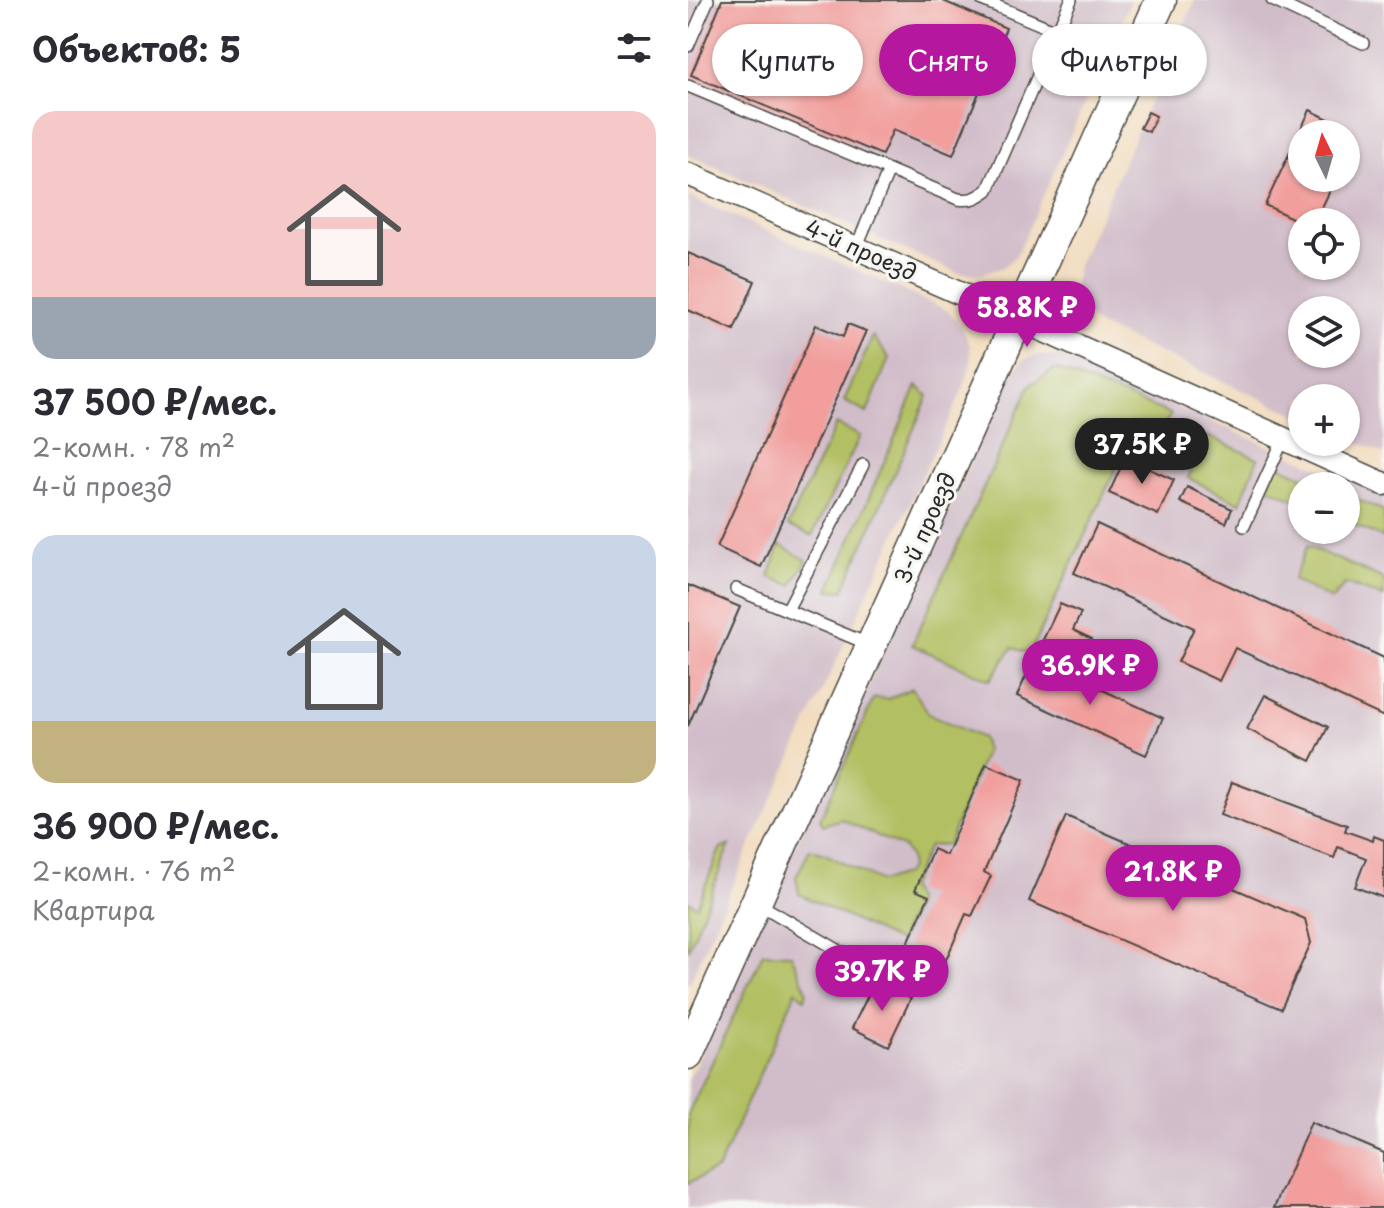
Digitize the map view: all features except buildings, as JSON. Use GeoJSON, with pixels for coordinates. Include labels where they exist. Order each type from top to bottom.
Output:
{"type":"FeatureCollection","features":[{"type":"Feature","properties":{"kind":"street","name":"3-й проезд"},"geometry":{"type":"LineString","coordinates":[[1150,24],[1161,0]]}},
{"type":"Feature","properties":{"kind":"street","name":"3-й проезд"},"geometry":{"type":"LineString","coordinates":[[688,1054],[1119,96]]}},
{"type":"Feature","properties":{"kind":"street","name":"4-й проезд"},"geometry":{"type":"LineString","coordinates":[[688,174],[1384,484]]}},
{"type":"Feature","properties":{"kind":"lane"},"geometry":{"type":"LineString","coordinates":[[688,46],[708,0]]}},
{"type":"Feature","properties":{"kind":"lane"},"geometry":{"type":"LineString","coordinates":[[982,0],[1040,24]]}},
{"type":"Feature","properties":{"kind":"lane"},"geometry":{"type":"LineString","coordinates":[[1060,24],[1071,0]]}},
{"type":"Feature","properties":{"kind":"lane"},"geometry":{"type":"LineString","coordinates":[[1272,0],[1363,43]]}},
{"type":"Feature","properties":{"kind":"lane"},"geometry":{"type":"LineString","coordinates":[[688,86],[958,199],[970,201],[988,190],[1032,89]]}},
{"type":"Feature","properties":{"kind":"lane"},"geometry":{"type":"LineString","coordinates":[[856,248],[889,170]]}},
{"type":"Feature","properties":{"kind":"lane"},"geometry":{"type":"LineString","coordinates":[[1244,526],[1283,440]]}},
{"type":"Feature","properties":{"kind":"lane"},"geometry":{"type":"LineString","coordinates":[[787,610],[863,465]]}},
{"type":"Feature","properties":{"kind":"lane"},"geometry":{"type":"LineString","coordinates":[[736,589],[873,646]]}},
{"type":"Feature","properties":{"kind":"lane"},"geometry":{"type":"LineString","coordinates":[[755,902],[855,960]]}},
{"type":"Feature","properties":{"kind":"shaded area"},"geometry":{"type":"Polygon","coordinates":[[[688,0],[1131,0],[1120,24],[1032,24],[1032,96],[1088,96],[1017,254],[1004,267],[979,275],[958,273],[688,155],[688,0]]]}},
{"type":"Feature","properties":{"kind":"shaded area"},"geometry":{"type":"Polygon","coordinates":[[[1195,0],[1384,0],[1384,454],[1360,443],[1360,384],[1288,384],[1288,411],[1094,323],[1079,305],[1074,286],[1077,268],[1153,96],[1207,96],[1207,24],[1184,24],[1195,0]]]}},
{"type":"Feature","properties":{"kind":"shaded area"},"geometry":{"type":"Polygon","coordinates":[[[688,196],[947,310],[962,327],[970,346],[971,363],[963,389],[688,986],[688,196]]]}},
{"type":"Feature","properties":{"kind":"shaded area"},"geometry":{"type":"Polygon","coordinates":[[[1040,355],[1058,356],[1330,472],[1288,472],[1288,544],[1360,544],[1360,485],[1384,495],[1384,1208],[688,1208],[688,1081],[1010,375],[1025,359],[1040,355]]]}},
{"type":"Feature","properties":{"kind":"green space"},"geometry":{"type":"Polygon","coordinates":[[[873,336],[889,358],[867,413],[844,401],[873,336]]]}},
{"type":"Feature","properties":{"kind":"green space"},"geometry":{"type":"Polygon","coordinates":[[[1056,369],[1171,414],[1146,457],[1125,449],[1030,653],[1012,648],[990,680],[912,645],[1030,385],[1056,369]]]}},
{"type":"Feature","properties":{"kind":"green space"},"geometry":{"type":"Polygon","coordinates":[[[917,386],[928,396],[843,591],[829,590],[917,386]]]}},
{"type":"Feature","properties":{"kind":"green space"},"geometry":{"type":"Polygon","coordinates":[[[836,424],[860,436],[812,536],[788,526],[836,424]]]}},
{"type":"Feature","properties":{"kind":"green space"},"geometry":{"type":"Polygon","coordinates":[[[1207,436],[1258,458],[1240,503],[1188,478],[1207,436]]]}},
{"type":"Feature","properties":{"kind":"green space"},"geometry":{"type":"Polygon","coordinates":[[[1276,464],[1294,472],[1288,472],[1288,496],[1267,487],[1276,464]]]}},
{"type":"Feature","properties":{"kind":"green space"},"geometry":{"type":"Polygon","coordinates":[[[1360,501],[1384,511],[1384,538],[1360,528],[1360,501]]]}},
{"type":"Feature","properties":{"kind":"green space"},"geometry":{"type":"Polygon","coordinates":[[[780,545],[807,560],[792,585],[769,577],[780,545]]]}},
{"type":"Feature","properties":{"kind":"green space"},"geometry":{"type":"Polygon","coordinates":[[[1307,546],[1384,579],[1384,597],[1345,584],[1332,600],[1293,580],[1307,546]]]}},
{"type":"Feature","properties":{"kind":"green space"},"geometry":{"type":"Polygon","coordinates":[[[912,688],[929,714],[982,738],[986,750],[948,844],[929,846],[909,887],[916,903],[899,942],[799,894],[796,877],[810,849],[881,882],[904,875],[910,868],[910,858],[904,848],[841,819],[823,825],[820,819],[874,698],[888,699],[912,688]]]}},
{"type":"Feature","properties":{"kind":"green space"},"geometry":{"type":"Polygon","coordinates":[[[730,845],[688,951],[688,901],[697,906],[720,849],[730,845]]]}},
{"type":"Feature","properties":{"kind":"green space"},"geometry":{"type":"Polygon","coordinates":[[[763,953],[791,954],[807,991],[805,999],[796,991],[718,1169],[688,1183],[688,1114],[763,953]]]}}]}
